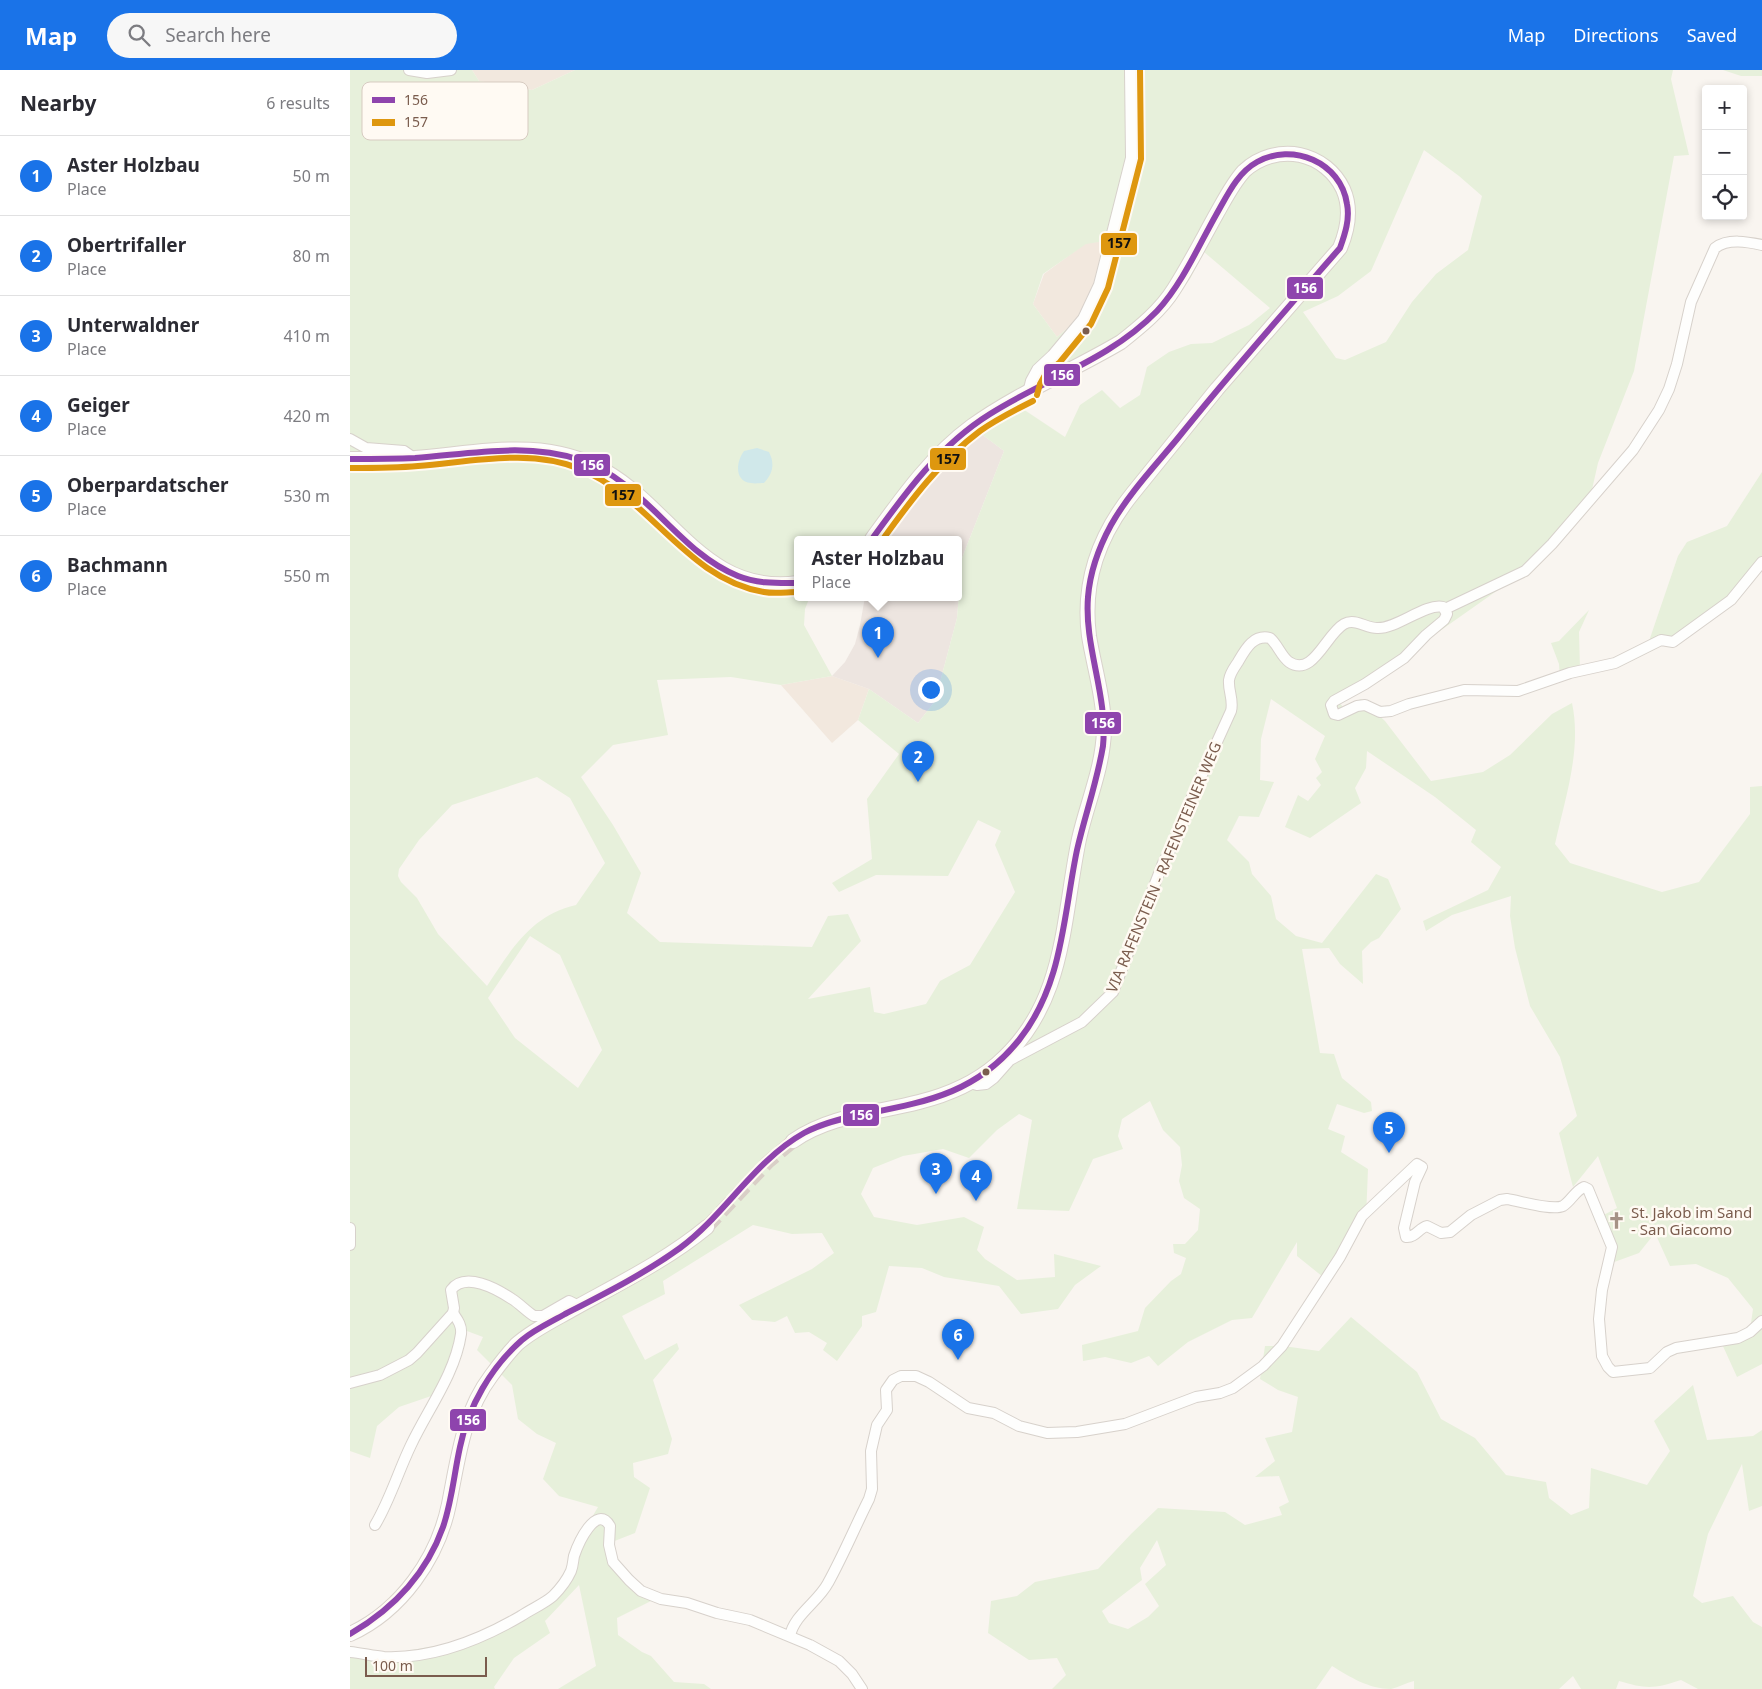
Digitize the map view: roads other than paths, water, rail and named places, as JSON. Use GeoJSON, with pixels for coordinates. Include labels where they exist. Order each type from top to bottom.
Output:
{"type":"FeatureCollection","features":[{"type":"Feature","properties":{"kind":"main road"},"geometry":{"type":"LineString","coordinates":[[793,1141],[803,1134],[830,1123],[947,1094],[970,1082],[1003,1058],[1029,1026],[1042,1005],[1059,959],[1079,839],[1098,771],[1103,738],[1103,707],[1087,611],[1092,575],[1102,542],[1112,521],[1133,493],[1218,389],[1340,248],[1347,226],[1348,212],[1345,193],[1337,179],[1330,171],[1313,159],[1295,154],[1266,157],[1243,172],[1229,192],[1173,290],[1138,328],[1121,342],[995,411],[957,439],[927,468],[874,536]]}},
{"type":"Feature","properties":{"kind":"main road"},"geometry":{"type":"LineString","coordinates":[[350,458],[414,458],[517,449],[542,450],[570,456],[604,470],[626,485],[702,556],[717,567],[733,575],[761,583],[794,584]]}},
{"type":"Feature","properties":{"kind":"main road"},"geometry":{"type":"LineString","coordinates":[[350,1634],[372,1622],[391,1607],[409,1588],[431,1556],[449,1506],[464,1428],[476,1400],[490,1376],[517,1345],[579,1306],[665,1258],[707,1227]]}},
{"type":"Feature","properties":{"kind":"street"},"geometry":{"type":"LineString","coordinates":[[408,70],[426,73],[451,70]]}},
{"type":"Feature","properties":{"kind":"street"},"geometry":{"type":"LineString","coordinates":[[1029,393],[1032,381],[1038,370],[1079,325],[1093,302],[1100,285],[1132,158],[1131,70]]}},
{"type":"Feature","properties":{"kind":"street"},"geometry":{"type":"LineString","coordinates":[[1762,245],[1731,242],[1719,245],[1713,251],[1691,302],[1677,364],[1669,389],[1659,410],[1632,450],[1569,524],[1525,571],[1445,609],[1446,619],[1426,634],[1404,658],[1365,684],[1334,701],[1331,705],[1334,714],[1342,714],[1356,706],[1365,705],[1380,712],[1391,712],[1409,704],[1464,690],[1518,691],[1570,673],[1615,663],[1661,640],[1673,642],[1731,600],[1762,562]]}},
{"type":"Feature","properties":{"kind":"street"},"geometry":{"type":"LineString","coordinates":[[350,439],[366,448],[404,451],[414,458]]}},
{"type":"Feature","properties":{"kind":"street","name":"VIA RAFENSTEIN - RAFENSTEINER WEG"},"geometry":{"type":"LineString","coordinates":[[970,1082],[977,1085],[986,1084],[1010,1060],[1082,1022],[1113,992],[1163,863],[1181,830],[1191,799],[1231,711],[1230,675],[1250,644],[1262,638],[1270,638],[1290,662],[1297,665],[1306,665],[1314,659],[1336,629],[1348,622],[1380,628],[1392,625],[1434,607],[1439,606],[1445,609]]}},
{"type":"Feature","properties":{"kind":"street"},"geometry":{"type":"LineString","coordinates":[[790,1636],[791,1629],[828,1584],[869,1499],[872,1489],[871,1451],[877,1425],[887,1410],[886,1390],[893,1380],[901,1376],[916,1376],[929,1382],[968,1408],[994,1413],[1019,1426],[1047,1432],[1077,1432],[1125,1424],[1196,1397],[1227,1391],[1251,1376],[1282,1346],[1330,1272],[1362,1216],[1417,1164],[1422,1167],[1416,1182],[1404,1228],[1406,1237],[1413,1236],[1421,1228],[1427,1226],[1441,1233],[1450,1232],[1465,1219],[1500,1200],[1507,1199],[1558,1208],[1565,1205],[1578,1189],[1584,1187],[1588,1189],[1612,1247],[1602,1290],[1599,1319],[1602,1356],[1613,1372],[1650,1368],[1667,1352],[1676,1348],[1738,1338],[1750,1332],[1762,1321]]}},
{"type":"Feature","properties":{"kind":"street"},"geometry":{"type":"LineString","coordinates":[[350,1228],[350,1245]]}},
{"type":"Feature","properties":{"kind":"street"},"geometry":{"type":"LineString","coordinates":[[350,1383],[380,1375],[417,1354],[453,1313],[451,1290],[454,1285],[466,1281],[496,1290],[514,1300],[534,1316],[543,1316],[569,1301],[579,1306]]}},
{"type":"Feature","properties":{"kind":"street"},"geometry":{"type":"LineString","coordinates":[[375,1525],[389,1499],[395,1479],[411,1444],[442,1386],[458,1349],[461,1329],[453,1313]]}},
{"type":"Feature","properties":{"kind":"street"},"geometry":{"type":"LineString","coordinates":[[350,1652],[383,1657],[427,1653],[448,1649],[504,1626],[555,1593],[565,1582],[581,1542],[593,1521],[601,1518],[605,1519],[610,1526],[609,1545],[613,1562],[641,1590],[661,1599],[687,1603],[717,1613],[750,1620],[790,1636],[839,1661],[852,1674],[862,1689]]}},
{"type":"Feature","properties":{"kind":"water"},"geometry":{"type":"Polygon","coordinates":[[[757,448],[769,452],[772,460],[771,472],[764,483],[745,482],[739,475],[739,460],[744,451],[757,448]]]}},
{"type":"Feature","properties":{"kind":"tunnel"},"geometry":{"type":"LineString","coordinates":[[707,1227],[768,1162],[793,1141]]}},
{"type":"Feature","properties":{"kind":"place","name":"Aster Holzbau"},"geometry":{"type":"Point","coordinates":[878,658]}},
{"type":"Feature","properties":{"kind":"place","name":"Obertrifaller"},"geometry":{"type":"Point","coordinates":[918,782]}},
{"type":"Feature","properties":{"kind":"place","name":"Oberpardatscher"},"geometry":{"type":"Point","coordinates":[1389,1153]}},
{"type":"Feature","properties":{"kind":"place","name":"Unterwaldner"},"geometry":{"type":"Point","coordinates":[936,1194]}},
{"type":"Feature","properties":{"kind":"place","name":"Geiger"},"geometry":{"type":"Point","coordinates":[976,1201]}},
{"type":"Feature","properties":{"kind":"place","name":"St. Jakob im Sand - San Giacomo"},"geometry":{"type":"Point","coordinates":[1617,1221]}},
{"type":"Feature","properties":{"kind":"place","name":"Bachmann"},"geometry":{"type":"Point","coordinates":[958,1360]}}]}
